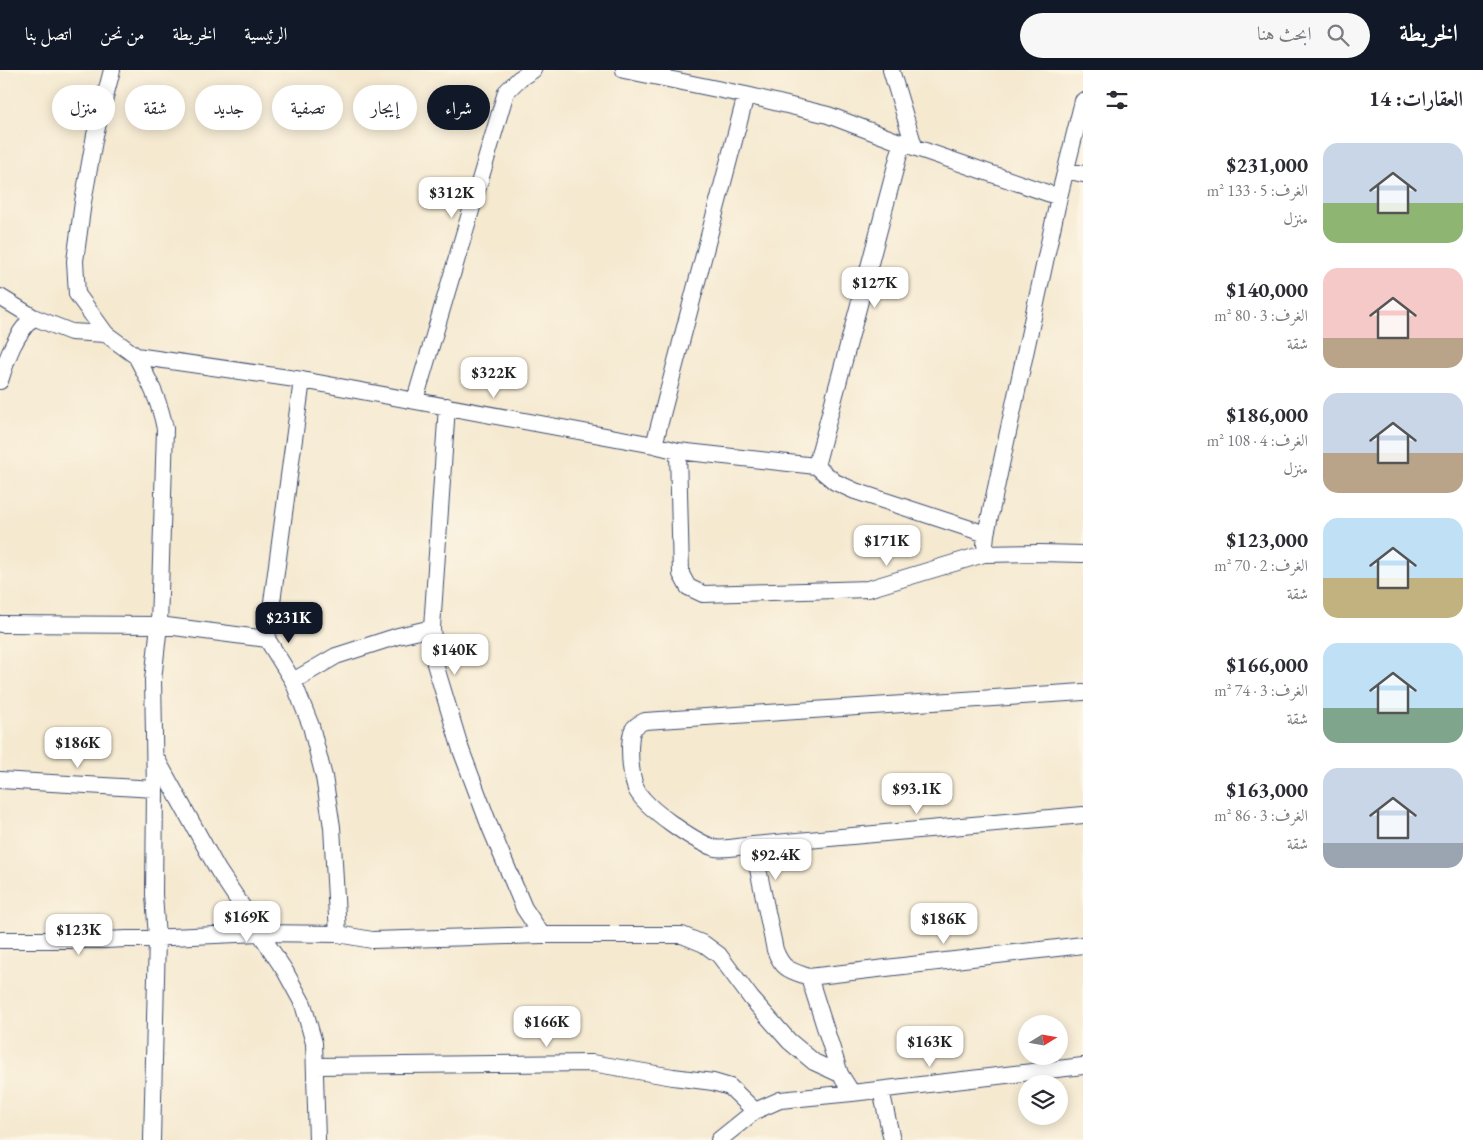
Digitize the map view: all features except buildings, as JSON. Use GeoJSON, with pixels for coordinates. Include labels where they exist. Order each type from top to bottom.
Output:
{"type":"FeatureCollection","features":[{"type":"Feature","properties":{"kind":"street"},"geometry":{"type":"LineString","coordinates":[[112,70],[95,135],[75,261],[77,294],[106,334],[136,356],[153,387],[161,408],[165,430],[159,625],[153,680],[154,894],[157,938],[152,1140]]}},
{"type":"Feature","properties":{"kind":"street"},"geometry":{"type":"LineString","coordinates":[[415,400],[506,92],[519,79],[533,70]]}},
{"type":"Feature","properties":{"kind":"street"},"geometry":{"type":"LineString","coordinates":[[624,70],[746,95],[828,115],[908,145],[1059,197]]}},
{"type":"Feature","properties":{"kind":"street"},"geometry":{"type":"LineString","coordinates":[[816,466],[908,145],[892,70]]}},
{"type":"Feature","properties":{"kind":"street"},"geometry":{"type":"LineString","coordinates":[[654,445],[746,95]]}},
{"type":"Feature","properties":{"kind":"street"},"geometry":{"type":"LineString","coordinates":[[984,554],[986,534],[1059,197],[1083,101]]}},
{"type":"Feature","properties":{"kind":"street"},"geometry":{"type":"LineString","coordinates":[[1066,170],[1083,174]]}},
{"type":"Feature","properties":{"kind":"street"},"geometry":{"type":"LineString","coordinates":[[0,297],[33,317],[71,332],[106,334]]}},
{"type":"Feature","properties":{"kind":"street"},"geometry":{"type":"LineString","coordinates":[[0,381],[11,348],[21,329],[33,317]]}},
{"type":"Feature","properties":{"kind":"street"},"geometry":{"type":"LineString","coordinates":[[136,356],[302,380],[678,451],[816,466],[835,482],[855,491],[986,534]]}},
{"type":"Feature","properties":{"kind":"street"},"geometry":{"type":"LineString","coordinates":[[302,380],[267,639],[293,681],[310,726],[324,777],[332,827],[338,934]]}},
{"type":"Feature","properties":{"kind":"street"},"geometry":{"type":"LineString","coordinates":[[447,406],[432,628],[435,664],[460,750],[490,827],[524,908],[542,935]]}},
{"type":"Feature","properties":{"kind":"street"},"geometry":{"type":"LineString","coordinates":[[678,451],[681,574],[688,587],[703,594],[868,589],[984,554],[1083,554]]}},
{"type":"Feature","properties":{"kind":"street"},"geometry":{"type":"LineString","coordinates":[[0,624],[159,625],[267,639]]}},
{"type":"Feature","properties":{"kind":"street"},"geometry":{"type":"LineString","coordinates":[[293,681],[336,656],[398,636],[432,628]]}},
{"type":"Feature","properties":{"kind":"street"},"geometry":{"type":"LineString","coordinates":[[1083,692],[645,721],[638,724],[631,732],[630,764],[637,790],[655,811],[682,831],[716,848],[1083,815]]}},
{"type":"Feature","properties":{"kind":"street"},"geometry":{"type":"LineString","coordinates":[[154,754],[218,870],[285,971],[303,1004],[314,1043],[317,1140]]}},
{"type":"Feature","properties":{"kind":"street"},"geometry":{"type":"LineString","coordinates":[[0,780],[155,789]]}},
{"type":"Feature","properties":{"kind":"street"},"geometry":{"type":"LineString","coordinates":[[753,845],[775,950],[780,964],[809,977],[1083,944]]}},
{"type":"Feature","properties":{"kind":"street"},"geometry":{"type":"LineString","coordinates":[[0,940],[105,940],[259,933],[338,934],[372,940],[542,935],[682,935],[704,944],[719,955],[752,998],[789,1041],[814,1062],[840,1074]]}},
{"type":"Feature","properties":{"kind":"street"},"geometry":{"type":"LineString","coordinates":[[809,977],[840,1074],[852,1093]]}},
{"type":"Feature","properties":{"kind":"street"},"geometry":{"type":"LineString","coordinates":[[315,1066],[592,1063],[713,1082],[730,1087],[755,1111]]}},
{"type":"Feature","properties":{"kind":"street"},"geometry":{"type":"LineString","coordinates":[[719,1140],[755,1111],[780,1100],[1083,1066]]}},
{"type":"Feature","properties":{"kind":"street"},"geometry":{"type":"LineString","coordinates":[[881,1090],[892,1140]]}}]}
